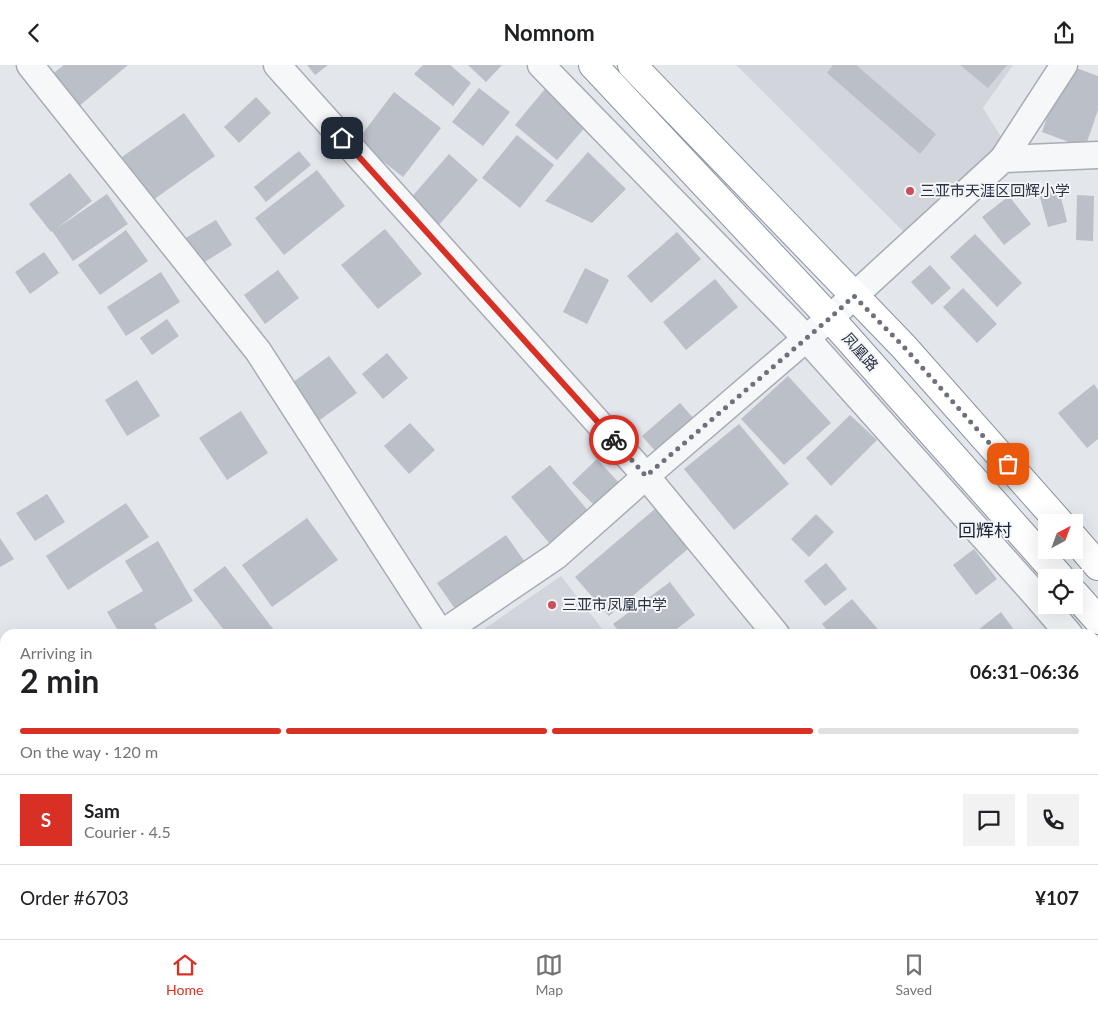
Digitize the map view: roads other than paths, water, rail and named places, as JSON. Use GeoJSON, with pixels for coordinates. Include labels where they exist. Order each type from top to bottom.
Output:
{"type":"FeatureCollection","features":[{"type":"Feature","properties":{"kind":"highway","name":"凤凰路"},"geometry":{"type":"LineString","coordinates":[[593,65],[830,318],[1053,569]]}},
{"type":"Feature","properties":{"kind":"highway"},"geometry":{"type":"LineString","coordinates":[[632,65],[904,347],[1052,514]]}},
{"type":"Feature","properties":{"kind":"highway"},"geometry":{"type":"LineString","coordinates":[[1083,548],[1098,566]]}},
{"type":"Feature","properties":{"kind":"highway"},"geometry":{"type":"LineString","coordinates":[[1083,603],[1098,620]]}},
{"type":"Feature","properties":{"kind":"street"},"geometry":{"type":"LineString","coordinates":[[30,65],[258,351],[438,629]]}},
{"type":"Feature","properties":{"kind":"street"},"geometry":{"type":"LineString","coordinates":[[277,65],[646,476],[772,629]]}},
{"type":"Feature","properties":{"kind":"street"},"geometry":{"type":"LineString","coordinates":[[542,65],[806,338],[1038,592]]}},
{"type":"Feature","properties":{"kind":"street"},"geometry":{"type":"LineString","coordinates":[[448,629],[556,556],[830,318],[1004,159],[1064,65]]}},
{"type":"Feature","properties":{"kind":"street"},"geometry":{"type":"LineString","coordinates":[[1004,159],[1098,155]]}},
{"type":"Feature","properties":{"kind":"street"},"geometry":{"type":"LineString","coordinates":[[1055,614],[1065,629]]}},
{"type":"Feature","properties":{"kind":"place","name":"三亚市天涯区回辉小学"},"geometry":{"type":"Point","coordinates":[910,191]}},
{"type":"Feature","properties":{"kind":"place","name":"三亚市凤凰中学"},"geometry":{"type":"Point","coordinates":[552,605]}},
{"type":"Feature","properties":{"kind":"district","name":"回辉村"},"geometry":{"type":"Point","coordinates":[985,531]}}]}
